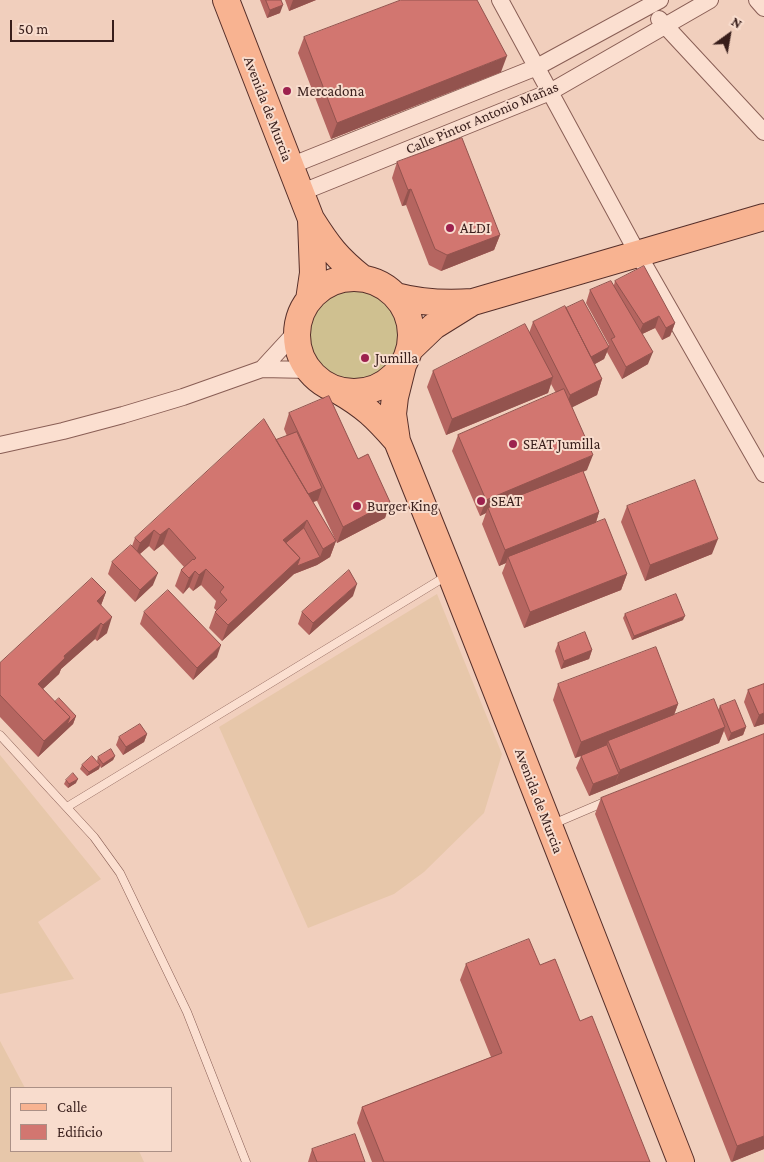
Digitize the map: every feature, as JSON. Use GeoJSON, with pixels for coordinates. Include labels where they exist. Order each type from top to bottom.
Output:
{"type":"FeatureCollection","features":[{"type":"Feature","properties":{"kind":"main road","name":"Avenida de Murcia"},"geometry":{"type":"LineString","coordinates":[[226,0],[310,219],[329,248],[342,262],[362,278]]}},
{"type":"Feature","properties":{"kind":"main road"},"geometry":{"type":"LineString","coordinates":[[396,296],[415,301],[436,303],[473,302],[764,217]]}},
{"type":"Feature","properties":{"kind":"main road","name":"Avenida de Murcia"},"geometry":{"type":"LineString","coordinates":[[309,300],[313,272],[310,219]]}},
{"type":"Feature","properties":{"kind":"main road"},"geometry":{"type":"LineString","coordinates":[[407,357],[412,330],[407,312],[396,296],[386,287],[375,281],[362,278],[342,279],[324,286],[309,300],[302,312],[296,332],[300,354],[308,370],[335,389],[354,392],[373,389],[390,380],[434,326],[473,302]]}},
{"type":"Feature","properties":{"kind":"main road","name":"Avenida de Murcia"},"geometry":{"type":"LineString","coordinates":[[407,357],[394,397],[393,414],[397,441],[681,1162]]}},
{"type":"Feature","properties":{"kind":"main road","name":"Avenida de Murcia"},"geometry":{"type":"LineString","coordinates":[[335,389],[358,402],[372,413],[397,441]]}},
{"type":"Feature","properties":{"kind":"street"},"geometry":{"type":"LineString","coordinates":[[500,0],[638,254],[764,474]]}},
{"type":"Feature","properties":{"kind":"street","name":"Calle Pintor Antonio Mañas"},"geometry":{"type":"LineString","coordinates":[[300,193],[550,92],[710,0]]}},
{"type":"Feature","properties":{"kind":"street"},"geometry":{"type":"LineString","coordinates":[[756,0],[764,8]]}},
{"type":"Feature","properties":{"kind":"street","name":"Calle Pintor Antonio Mañas"},"geometry":{"type":"LineString","coordinates":[[290,166],[537,67],[648,3]]}},
{"type":"Feature","properties":{"kind":"street"},"geometry":{"type":"LineString","coordinates":[[648,3],[764,132]]}},
{"type":"Feature","properties":{"kind":"street"},"geometry":{"type":"LineString","coordinates":[[262,369],[296,332]]}},
{"type":"Feature","properties":{"kind":"street"},"geometry":{"type":"LineString","coordinates":[[0,445],[123,415],[262,369],[308,370]]}},
{"type":"Feature","properties":{"kind":"lane"},"geometry":{"type":"LineString","coordinates":[[67,807],[450,573]]}},
{"type":"Feature","properties":{"kind":"lane"},"geometry":{"type":"LineString","coordinates":[[0,735],[94,837],[120,873],[187,1012],[246,1162]]}},
{"type":"Feature","properties":{"kind":"lane"},"geometry":{"type":"LineString","coordinates":[[548,826],[611,800]]}},
{"type":"Feature","properties":{"kind":"shaded area"},"geometry":{"type":"Polygon","coordinates":[[[354,289],[372,293],[387,303],[397,318],[401,336],[397,354],[387,369],[372,379],[354,383],[336,379],[321,369],[311,354],[307,336],[311,318],[321,303],[336,293],[354,289]]]}},
{"type":"Feature","properties":{"kind":"shaded area"},"geometry":{"type":"Polygon","coordinates":[[[437,594],[502,754],[484,813],[424,872],[394,894],[308,928],[219,727],[437,594]]]}},
{"type":"Feature","properties":{"kind":"shaded area"},"geometry":{"type":"Polygon","coordinates":[[[0,755],[101,879],[38,922],[74,979],[0,994],[0,755]]]}},
{"type":"Feature","properties":{"kind":"shaded area"},"geometry":{"type":"Polygon","coordinates":[[[0,1041],[24,1087],[10,1087],[10,1152],[139,1152],[144,1162],[0,1162],[0,1041]]]}},
{"type":"Feature","properties":{"kind":"building"},"geometry":{"type":"Polygon","coordinates":[[[266,0],[281,0],[283,5],[270,10],[266,0]]]}},
{"type":"Feature","properties":{"kind":"building"},"geometry":{"type":"Polygon","coordinates":[[[401,0],[477,0],[507,56],[337,123],[304,37],[401,0]]]}},
{"type":"Feature","properties":{"kind":"building","name":"ALDI"},"geometry":{"type":"Polygon","coordinates":[[[462,138],[500,235],[447,255],[435,249],[411,189],[408,190],[397,162],[462,138]]]}},
{"type":"Feature","properties":{"kind":"building"},"geometry":{"type":"Polygon","coordinates":[[[644,266],[675,323],[666,328],[659,316],[643,324],[615,281],[644,266]]]}},
{"type":"Feature","properties":{"kind":"building"},"geometry":{"type":"Polygon","coordinates":[[[611,281],[653,352],[626,367],[611,339],[615,337],[590,290],[611,281]]]}},
{"type":"Feature","properties":{"kind":"building"},"geometry":{"type":"Polygon","coordinates":[[[583,300],[609,347],[591,357],[566,308],[583,300]]]}},
{"type":"Feature","properties":{"kind":"building"},"geometry":{"type":"Polygon","coordinates":[[[565,306],[602,379],[570,395],[533,322],[565,306]]]}},
{"type":"Feature","properties":{"kind":"building"},"geometry":{"type":"Polygon","coordinates":[[[525,324],[553,377],[452,419],[433,371],[525,324]]]}},
{"type":"Feature","properties":{"kind":"building"},"geometry":{"type":"Polygon","coordinates":[[[564,389],[593,455],[486,500],[458,435],[564,389]]]}},
{"type":"Feature","properties":{"kind":"building"},"geometry":{"type":"Polygon","coordinates":[[[329,396],[358,459],[368,454],[390,502],[343,527],[289,413],[329,396]]]}},
{"type":"Feature","properties":{"kind":"building"},"geometry":{"type":"Polygon","coordinates":[[[264,419],[336,541],[323,549],[307,520],[283,540],[300,558],[228,625],[215,612],[227,600],[220,592],[224,587],[206,569],[199,575],[195,571],[189,578],[181,570],[196,558],[169,528],[160,535],[154,530],[140,543],[135,538],[264,419]]]}},
{"type":"Feature","properties":{"kind":"building"},"geometry":{"type":"Polygon","coordinates":[[[297,432],[322,488],[308,494],[276,440],[297,432]]]}},
{"type":"Feature","properties":{"kind":"building"},"geometry":{"type":"Polygon","coordinates":[[[583,471],[599,512],[505,550],[488,508],[583,471]]]}},
{"type":"Feature","properties":{"kind":"building"},"geometry":{"type":"Polygon","coordinates":[[[695,480],[718,539],[650,565],[627,506],[695,480]]]}},
{"type":"Feature","properties":{"kind":"building"},"geometry":{"type":"Polygon","coordinates":[[[605,519],[627,574],[530,612],[508,557],[605,519]]]}},
{"type":"Feature","properties":{"kind":"building"},"geometry":{"type":"Polygon","coordinates":[[[304,528],[320,557],[297,566],[300,558],[286,543],[304,528]]]}},
{"type":"Feature","properties":{"kind":"building"},"geometry":{"type":"Polygon","coordinates":[[[131,545],[158,573],[140,590],[112,562],[131,545]]]}},
{"type":"Feature","properties":{"kind":"building"},"geometry":{"type":"Polygon","coordinates":[[[349,570],[357,584],[313,623],[302,612],[349,570]]]}},
{"type":"Feature","properties":{"kind":"building"},"geometry":{"type":"Polygon","coordinates":[[[92,578],[106,592],[97,601],[112,617],[103,625],[101,623],[64,656],[65,658],[38,684],[70,717],[44,741],[0,695],[0,663],[92,578]]]}},
{"type":"Feature","properties":{"kind":"building"},"geometry":{"type":"Polygon","coordinates":[[[168,590],[221,645],[197,668],[144,612],[168,590]]]}},
{"type":"Feature","properties":{"kind":"building"},"geometry":{"type":"Polygon","coordinates":[[[676,594],[685,616],[634,636],[625,614],[676,594]]]}},
{"type":"Feature","properties":{"kind":"building"},"geometry":{"type":"Polygon","coordinates":[[[585,632],[592,650],[564,661],[558,643],[585,632]]]}},
{"type":"Feature","properties":{"kind":"building"},"geometry":{"type":"Polygon","coordinates":[[[656,647],[678,704],[581,742],[558,684],[656,647]]]}},
{"type":"Feature","properties":{"kind":"building"},"geometry":{"type":"Polygon","coordinates":[[[764,684],[764,713],[759,715],[748,690],[764,684]]]}},
{"type":"Feature","properties":{"kind":"building"},"geometry":{"type":"Polygon","coordinates":[[[59,698],[76,716],[67,725],[70,717],[55,702],[59,698]]]}},
{"type":"Feature","properties":{"kind":"building"},"geometry":{"type":"Polygon","coordinates":[[[714,699],[725,727],[620,770],[608,741],[714,699]]]}},
{"type":"Feature","properties":{"kind":"building"},"geometry":{"type":"Polygon","coordinates":[[[735,700],[746,727],[731,733],[720,706],[735,700]]]}},
{"type":"Feature","properties":{"kind":"building"},"geometry":{"type":"Polygon","coordinates":[[[140,724],[147,734],[126,747],[119,737],[140,724]]]}},
{"type":"Feature","properties":{"kind":"building"},"geometry":{"type":"Polygon","coordinates":[[[764,734],[764,1136],[737,1146],[601,798],[764,734]]]}},
{"type":"Feature","properties":{"kind":"building"},"geometry":{"type":"Polygon","coordinates":[[[607,745],[619,774],[593,784],[581,756],[607,745]]]}},
{"type":"Feature","properties":{"kind":"building"},"geometry":{"type":"Polygon","coordinates":[[[111,749],[115,756],[103,764],[98,757],[111,749]]]}},
{"type":"Feature","properties":{"kind":"building"},"geometry":{"type":"Polygon","coordinates":[[[92,756],[100,765],[89,772],[82,765],[92,756]]]}},
{"type":"Feature","properties":{"kind":"building"},"geometry":{"type":"Polygon","coordinates":[[[73,773],[78,779],[69,784],[66,780],[73,773]]]}},
{"type":"Feature","properties":{"kind":"building"},"geometry":{"type":"Polygon","coordinates":[[[529,939],[540,965],[555,959],[580,1021],[592,1016],[650,1162],[384,1162],[362,1107],[502,1053],[466,964],[529,939]]]}},
{"type":"Feature","properties":{"kind":"building"},"geometry":{"type":"Polygon","coordinates":[[[355,1134],[365,1162],[317,1162],[312,1149],[355,1134]]]}},
{"type":"Feature","properties":{"kind":"place","name":"Mercadona"},"geometry":{"type":"Point","coordinates":[287,91]}},
{"type":"Feature","properties":{"kind":"place","name":"ALDI"},"geometry":{"type":"Point","coordinates":[450,228]}},
{"type":"Feature","properties":{"kind":"place","name":"Jumilla"},"geometry":{"type":"Point","coordinates":[365,358]}},
{"type":"Feature","properties":{"kind":"place","name":"SEAT Jumilla"},"geometry":{"type":"Point","coordinates":[513,444]}},
{"type":"Feature","properties":{"kind":"place","name":"SEAT"},"geometry":{"type":"Point","coordinates":[481,501]}},
{"type":"Feature","properties":{"kind":"place","name":"Burger King"},"geometry":{"type":"Point","coordinates":[357,506]}}]}
